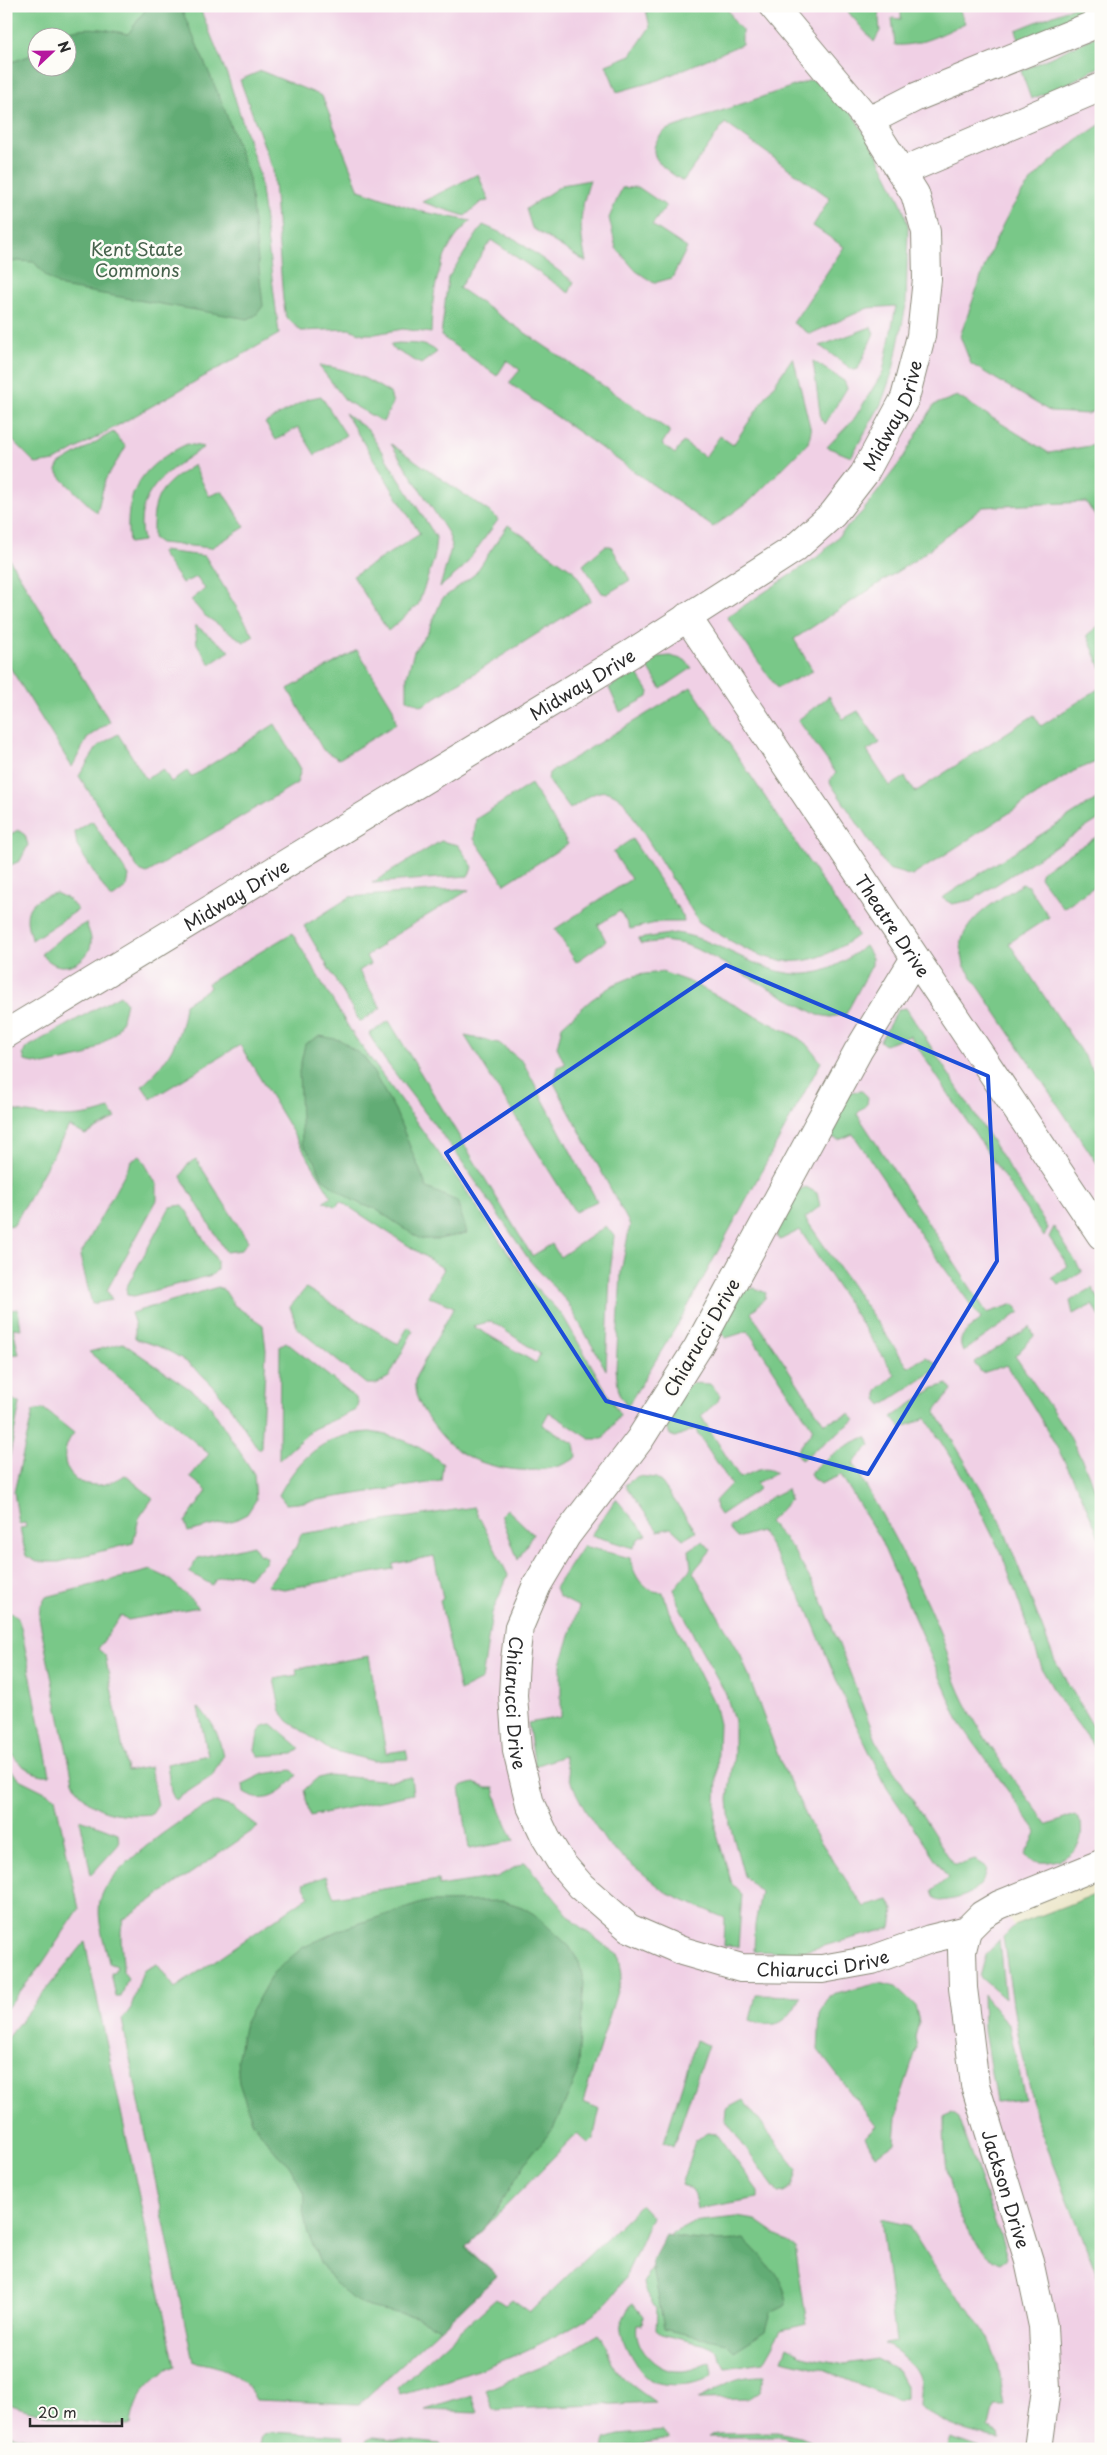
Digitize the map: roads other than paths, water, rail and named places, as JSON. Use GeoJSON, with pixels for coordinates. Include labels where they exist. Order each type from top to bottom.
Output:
{"type":"FeatureCollection","features":[{"type":"Feature","properties":{"kind":"street","name":"Midway Drive"},"geometry":{"type":"LineString","coordinates":[[6,1034],[632,654],[687,617],[752,578],[794,549],[833,514],[864,474],[906,398],[921,336],[927,270],[926,232],[914,194],[869,121],[773,6]]}},
{"type":"Feature","properties":{"kind":"street"},"geometry":{"type":"LineString","coordinates":[[869,121],[909,100],[1101,22]]}},
{"type":"Feature","properties":{"kind":"street"},"geometry":{"type":"LineString","coordinates":[[901,172],[1101,87]]}},
{"type":"Feature","properties":{"kind":"street","name":"Theatre Drive"},"geometry":{"type":"LineString","coordinates":[[687,617],[1101,1235]]}},
{"type":"Feature","properties":{"kind":"street","name":"Chiarucci Drive"},"geometry":{"type":"LineString","coordinates":[[915,958],[858,1051],[698,1347],[640,1439],[566,1536],[537,1586],[519,1627],[513,1695],[517,1751],[530,1804],[546,1838],[562,1864],[581,1886],[629,1928],[682,1950],[741,1968],[822,1969],[872,1960],[930,1939],[967,1930],[982,1915],[999,1905],[1101,1864]]}},
{"type":"Feature","properties":{"kind":"street","name":"Jackson Drive"},"geometry":{"type":"LineString","coordinates":[[967,1930],[962,1950],[963,1988],[975,2085],[1028,2261],[1043,2326],[1046,2389],[1038,2449]]}},
{"type":"Feature","properties":{"kind":"park label","name":"Kent State Commons"},"geometry":{"type":"Point","coordinates":[137,258]}}]}
